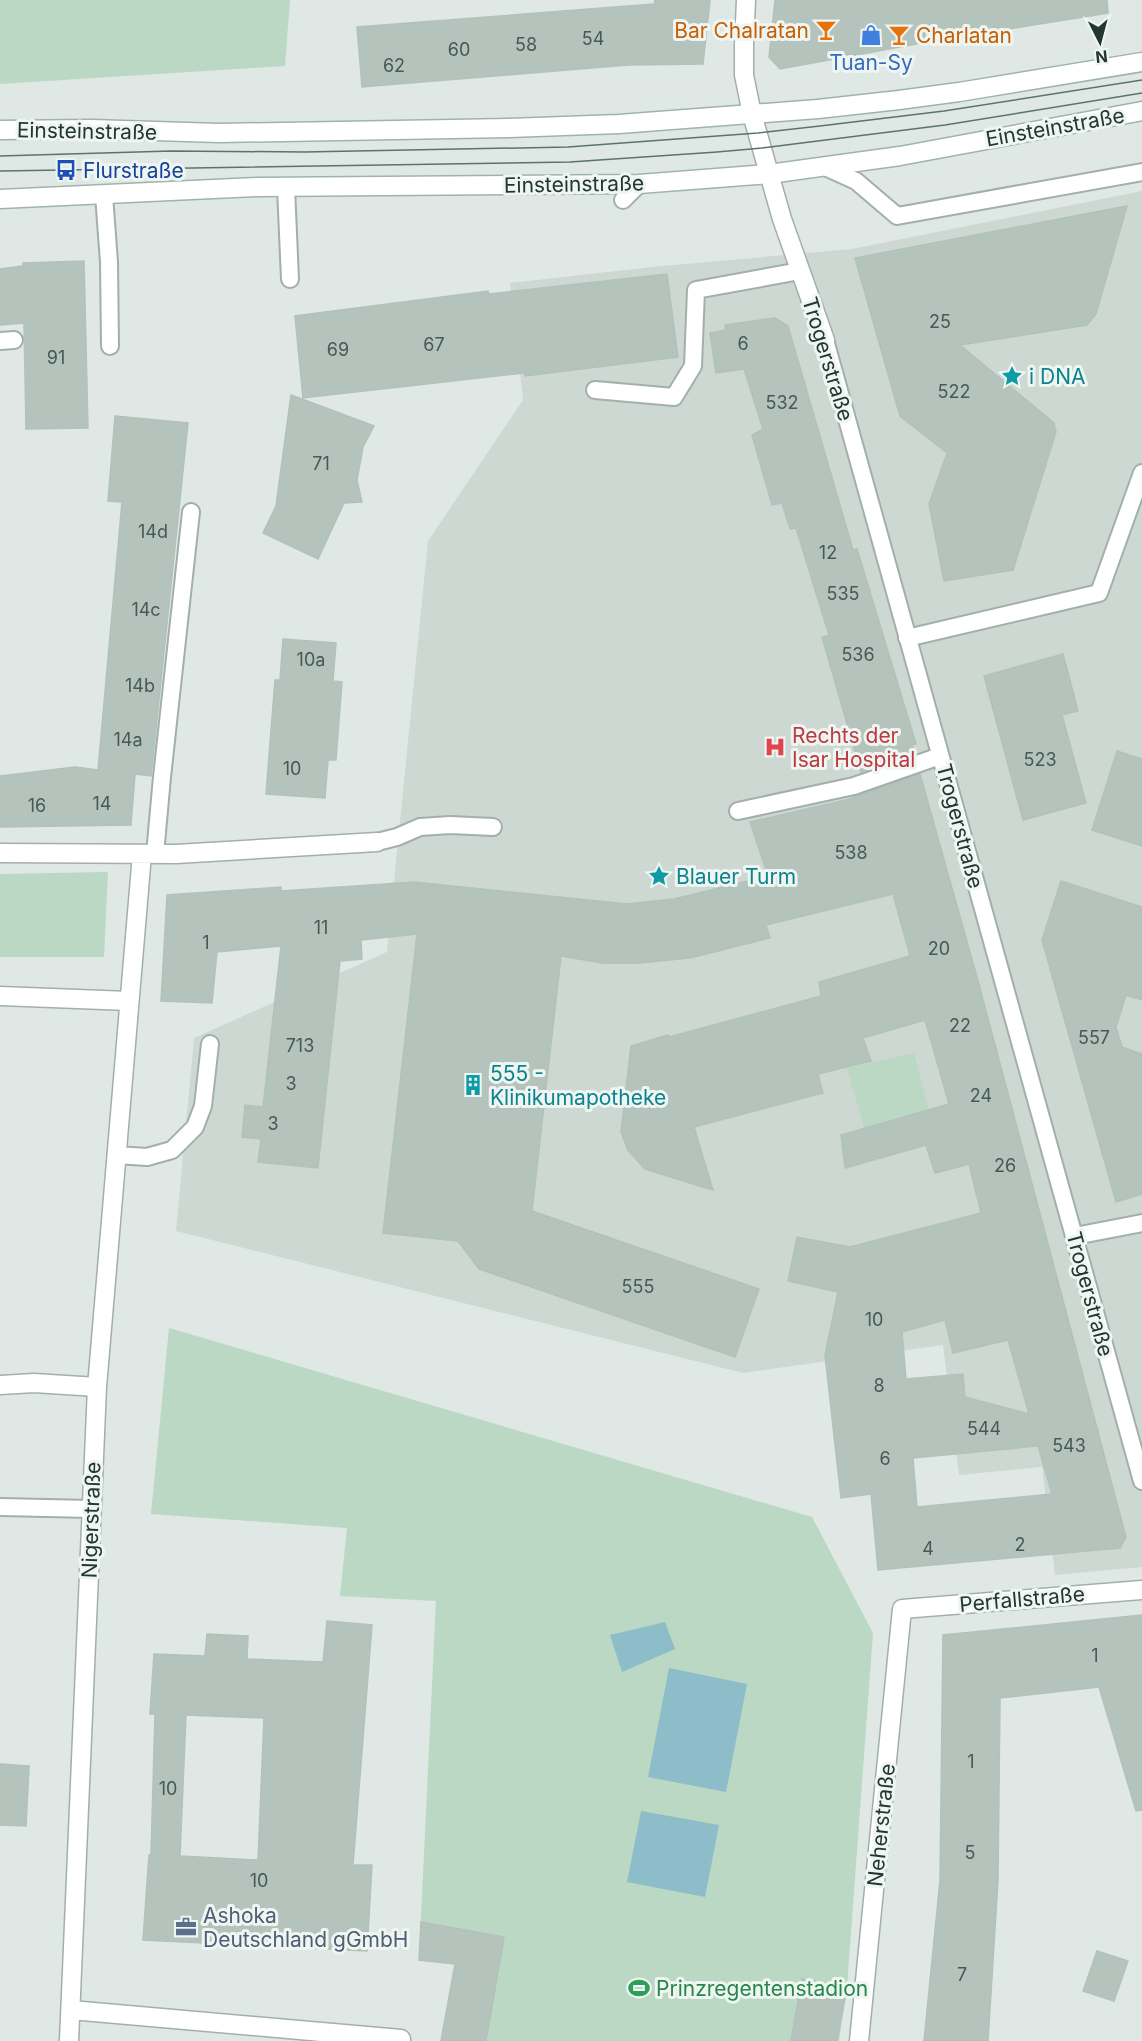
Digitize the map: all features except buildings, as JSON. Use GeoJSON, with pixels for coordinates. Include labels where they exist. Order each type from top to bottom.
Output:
{"type":"FeatureCollection","features":[{"type":"Feature","properties":{"kind":"street","name":"Trogerstraße"},"geometry":{"type":"LineString","coordinates":[[746,0],[744,75],[752,114],[800,271],[825,340]]}},
{"type":"Feature","properties":{"kind":"street","name":"Einsteinstraße"},"geometry":{"type":"LineString","coordinates":[[0,130],[91,129],[219,133],[619,124],[818,109],[959,92],[1142,62]]}},
{"type":"Feature","properties":{"kind":"street","name":"Einsteinstraße"},"geometry":{"type":"LineString","coordinates":[[0,199],[286,188],[639,184],[769,174],[900,156],[1142,111]]}},
{"type":"Feature","properties":{"kind":"street"},"geometry":{"type":"LineString","coordinates":[[0,853],[149,854],[377,842]]}},
{"type":"Feature","properties":{"kind":"street","name":"Nigerstraße"},"geometry":{"type":"LineString","coordinates":[[69,2041],[97,1387],[129,1001],[149,854]]}},
{"type":"Feature","properties":{"kind":"street"},"geometry":{"type":"LineString","coordinates":[[0,996],[129,1001]]}},
{"type":"Feature","properties":{"kind":"street"},"geometry":{"type":"LineString","coordinates":[[0,1384],[34,1383],[97,1387]]}},
{"type":"Feature","properties":{"kind":"street","name":"Perfallstraße"},"geometry":{"type":"LineString","coordinates":[[902,1609],[1142,1590]]}},
{"type":"Feature","properties":{"kind":"street","name":"Neherstraße"},"geometry":{"type":"LineString","coordinates":[[860,2041],[902,1609]]}},
{"type":"Feature","properties":{"kind":"street"},"geometry":{"type":"LineString","coordinates":[[71,2010],[401,2039],[401,2041]]}},
{"type":"Feature","properties":{"kind":"lane"},"geometry":{"type":"LineString","coordinates":[[825,167],[856,181],[897,216],[1142,172]]}},
{"type":"Feature","properties":{"kind":"lane"},"geometry":{"type":"LineString","coordinates":[[623,200],[639,184]]}},
{"type":"Feature","properties":{"kind":"lane"},"geometry":{"type":"LineString","coordinates":[[286,188],[290,279]]}},
{"type":"Feature","properties":{"kind":"lane"},"geometry":{"type":"LineString","coordinates":[[104,195],[109,262],[110,346]]}},
{"type":"Feature","properties":{"kind":"lane"},"geometry":{"type":"LineString","coordinates":[[595,390],[674,397],[693,366],[696,290],[800,271]]}},
{"type":"Feature","properties":{"kind":"lane","name":"Trogerstraße"},"geometry":{"type":"LineString","coordinates":[[825,340],[1142,1481]]}},
{"type":"Feature","properties":{"kind":"lane"},"geometry":{"type":"LineString","coordinates":[[907,638],[1099,593],[1142,473]]}},
{"type":"Feature","properties":{"kind":"lane"},"geometry":{"type":"LineString","coordinates":[[149,854],[162,777],[191,512]]}},
{"type":"Feature","properties":{"kind":"lane"},"geometry":{"type":"LineString","coordinates":[[738,811],[854,786],[940,756]]}},
{"type":"Feature","properties":{"kind":"lane"},"geometry":{"type":"LineString","coordinates":[[377,842],[398,837],[420,827],[493,826]]}},
{"type":"Feature","properties":{"kind":"lane"},"geometry":{"type":"LineString","coordinates":[[116,1155],[147,1156],[172,1150],[195,1127],[203,1106],[210,1044]]}},
{"type":"Feature","properties":{"kind":"lane"},"geometry":{"type":"LineString","coordinates":[[1075,1236],[1142,1223]]}},
{"type":"Feature","properties":{"kind":"lane"},"geometry":{"type":"LineString","coordinates":[[0,1507],[92,1509]]}},
{"type":"Feature","properties":{"kind":"shaded area","name":"Rechts der Isar Hospital"},"geometry":{"type":"Polygon","coordinates":[[[1142,191],[1142,1567],[1055,1575],[1042,1467],[959,1475],[943,1345],[743,1373],[176,1231],[194,1038],[387,952],[428,541],[523,400],[510,283],[652,267],[852,249],[1142,191]]]}},
{"type":"Feature","properties":{"kind":"green space"},"geometry":{"type":"Polygon","coordinates":[[[0,0],[290,0],[285,66],[0,84],[0,0]]]}},
{"type":"Feature","properties":{"kind":"green space"},"geometry":{"type":"Polygon","coordinates":[[[108,872],[104,957],[0,957],[0,874],[108,872]]]}},
{"type":"Feature","properties":{"kind":"green space"},"geometry":{"type":"Polygon","coordinates":[[[914,1053],[929,1110],[864,1128],[847,1068],[914,1053]]]}},
{"type":"Feature","properties":{"kind":"green space"},"geometry":{"type":"Polygon","coordinates":[[[169,1328],[812,1517],[873,1633],[847,1987],[839,2041],[441,2041],[455,1964],[419,1960],[436,1601],[340,1596],[347,1528],[151,1514],[169,1328]]]}},
{"type":"Feature","properties":{"kind":"water"},"geometry":{"type":"Polygon","coordinates":[[[665,1622],[675,1649],[622,1672],[610,1635],[665,1622]]]}},
{"type":"Feature","properties":{"kind":"water"},"geometry":{"type":"Polygon","coordinates":[[[669,1668],[747,1684],[726,1792],[648,1777],[669,1668]]]}},
{"type":"Feature","properties":{"kind":"water"},"geometry":{"type":"Polygon","coordinates":[[[641,1811],[719,1825],[705,1897],[627,1882],[641,1811]]]}},
{"type":"Feature","properties":{"kind":"tram line"},"geometry":{"type":"LineString","coordinates":[[0,156],[171,151],[304,152],[568,147],[758,133],[820,126],[944,111],[1142,80]]}},
{"type":"Feature","properties":{"kind":"tram line"},"geometry":{"type":"LineString","coordinates":[[0,171],[570,162],[717,152],[945,125],[1142,93]]}},
{"type":"Feature","properties":{"kind":"place","name":"Bar Chalratan"},"geometry":{"type":"Point","coordinates":[826,30]}},
{"type":"Feature","properties":{"kind":"place","name":"Tuan-Sy"},"geometry":{"type":"Point","coordinates":[871,35]}},
{"type":"Feature","properties":{"kind":"place","name":"Charlatan"},"geometry":{"type":"Point","coordinates":[899,35]}},
{"type":"Feature","properties":{"kind":"place","name":"Flurstraße"},"geometry":{"type":"Point","coordinates":[66,170]}},
{"type":"Feature","properties":{"kind":"place","name":"i DNA"},"geometry":{"type":"Point","coordinates":[1012,376]}},
{"type":"Feature","properties":{"kind":"place","name":"Rechts der Isar Hospital"},"geometry":{"type":"Point","coordinates":[775,747]}},
{"type":"Feature","properties":{"kind":"place","name":"Blauer Turm"},"geometry":{"type":"Point","coordinates":[659,876]}},
{"type":"Feature","properties":{"kind":"place","name":"555 - Klinikumapotheke"},"geometry":{"type":"Point","coordinates":[473,1085]}},
{"type":"Feature","properties":{"kind":"place","name":"Ashoka Deutschland gGmbH"},"geometry":{"type":"Point","coordinates":[186,1927]}},
{"type":"Feature","properties":{"kind":"place","name":"Prinzregentenstadion"},"geometry":{"type":"Point","coordinates":[639,1988]}}]}
